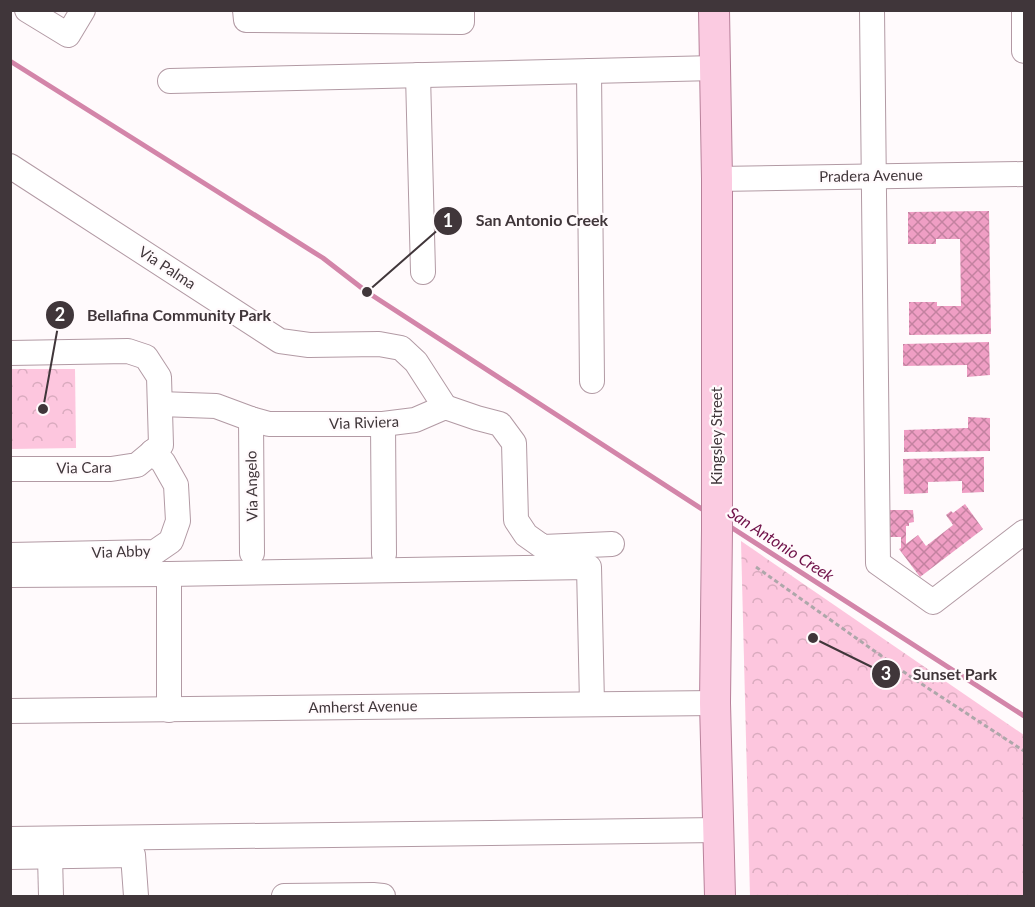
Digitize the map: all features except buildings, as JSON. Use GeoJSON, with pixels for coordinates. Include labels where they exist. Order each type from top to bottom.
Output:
{"type":"FeatureCollection","features":[{"type":"Feature","properties":{"kind":"main road","name":"Kingsley Street"},"geometry":{"type":"LineString","coordinates":[[714,10],[717,179],[715,703],[720,897]]}},
{"type":"Feature","properties":{"kind":"street"},"geometry":{"type":"LineString","coordinates":[[27,10],[68,36],[83,10]]}},
{"type":"Feature","properties":{"kind":"street"},"geometry":{"type":"LineString","coordinates":[[246,10],[246,20],[462,22],[462,10]]}},
{"type":"Feature","properties":{"kind":"street"},"geometry":{"type":"LineString","coordinates":[[872,10],[878,562],[933,602],[1024,532]]}},
{"type":"Feature","properties":{"kind":"street"},"geometry":{"type":"LineString","coordinates":[[1024,10],[1024,51]]}},
{"type":"Feature","properties":{"kind":"street"},"geometry":{"type":"LineString","coordinates":[[170,81],[715,68]]}},
{"type":"Feature","properties":{"kind":"street"},"geometry":{"type":"LineString","coordinates":[[589,71],[592,381]]}},
{"type":"Feature","properties":{"kind":"street"},"geometry":{"type":"LineString","coordinates":[[418,75],[423,272]]}},
{"type":"Feature","properties":{"kind":"street","name":"Via Palma"},"geometry":{"type":"LineString","coordinates":[[11,168],[280,341],[309,345],[379,344],[401,348],[416,362],[446,407]]}},
{"type":"Feature","properties":{"kind":"street","name":"Pradera Avenue"},"geometry":{"type":"LineString","coordinates":[[717,179],[1024,174]]}},
{"type":"Feature","properties":{"kind":"street"},"geometry":{"type":"LineString","coordinates":[[10,353],[128,351],[146,357],[159,377],[161,445],[152,452]]}},
{"type":"Feature","properties":{"kind":"street","name":"Via Riviera"},"geometry":{"type":"LineString","coordinates":[[160,404],[216,406],[269,424],[383,424],[415,420],[446,407]]}},
{"type":"Feature","properties":{"kind":"street"},"geometry":{"type":"LineString","coordinates":[[446,407],[500,424],[514,443],[516,520],[526,535],[543,547],[612,544]]}},
{"type":"Feature","properties":{"kind":"street","name":"Via Angelo"},"geometry":{"type":"LineString","coordinates":[[251,419],[252,553]]}},
{"type":"Feature","properties":{"kind":"street"},"geometry":{"type":"LineString","coordinates":[[383,424],[384,554]]}},
{"type":"Feature","properties":{"kind":"street","name":"Via Cara"},"geometry":{"type":"LineString","coordinates":[[10,469],[111,469],[137,465],[152,452]]}},
{"type":"Feature","properties":{"kind":"street","name":"Via Abby"},"geometry":{"type":"LineString","coordinates":[[10,555],[154,552],[171,541],[178,521],[176,485],[163,462],[152,452]]}},
{"type":"Feature","properties":{"kind":"street"},"geometry":{"type":"LineString","coordinates":[[10,576],[589,567],[591,704]]}},
{"type":"Feature","properties":{"kind":"street"},"geometry":{"type":"LineString","coordinates":[[169,574],[169,710]]}},
{"type":"Feature","properties":{"kind":"street","name":"Amherst Avenue"},"geometry":{"type":"LineString","coordinates":[[10,711],[715,703]]}},
{"type":"Feature","properties":{"kind":"street"},"geometry":{"type":"LineString","coordinates":[[10,839],[718,830]]}},
{"type":"Feature","properties":{"kind":"street"},"geometry":{"type":"LineString","coordinates":[[10,857],[133,855],[136,897]]}},
{"type":"Feature","properties":{"kind":"street"},"geometry":{"type":"LineString","coordinates":[[50,856],[51,897]]}},
{"type":"Feature","properties":{"kind":"street"},"geometry":{"type":"LineString","coordinates":[[284,897],[373,895],[383,897]]}},
{"type":"Feature","properties":{"kind":"path"},"geometry":{"type":"LineString","coordinates":[[756,567],[911,677],[1024,751]]}},
{"type":"Feature","properties":{"kind":"green space"},"geometry":{"type":"Polygon","coordinates":[[[11,369],[75,369],[76,448],[11,449],[11,369]]]}},
{"type":"Feature","properties":{"kind":"green space"},"geometry":{"type":"Polygon","coordinates":[[[741,541],[1024,735],[1024,896],[750,896],[741,541]]]}},
{"type":"Feature","properties":{"kind":"waterway","name":"San Antonio Creek"},"geometry":{"type":"LineString","coordinates":[[10,61],[323,258],[367,292],[708,513]]}},
{"type":"Feature","properties":{"kind":"waterway","name":"San Antonio Creek"},"geometry":{"type":"LineString","coordinates":[[726,524],[1024,716]]}},
{"type":"Feature","properties":{"kind":"place","name":"San Antonio Creek"},"geometry":{"type":"Point","coordinates":[367,292]}},
{"type":"Feature","properties":{"kind":"place","name":"Bellafina Community Park"},"geometry":{"type":"Point","coordinates":[43,409]}},
{"type":"Feature","properties":{"kind":"place","name":"Sunset Park"},"geometry":{"type":"Point","coordinates":[813,638]}}]}
